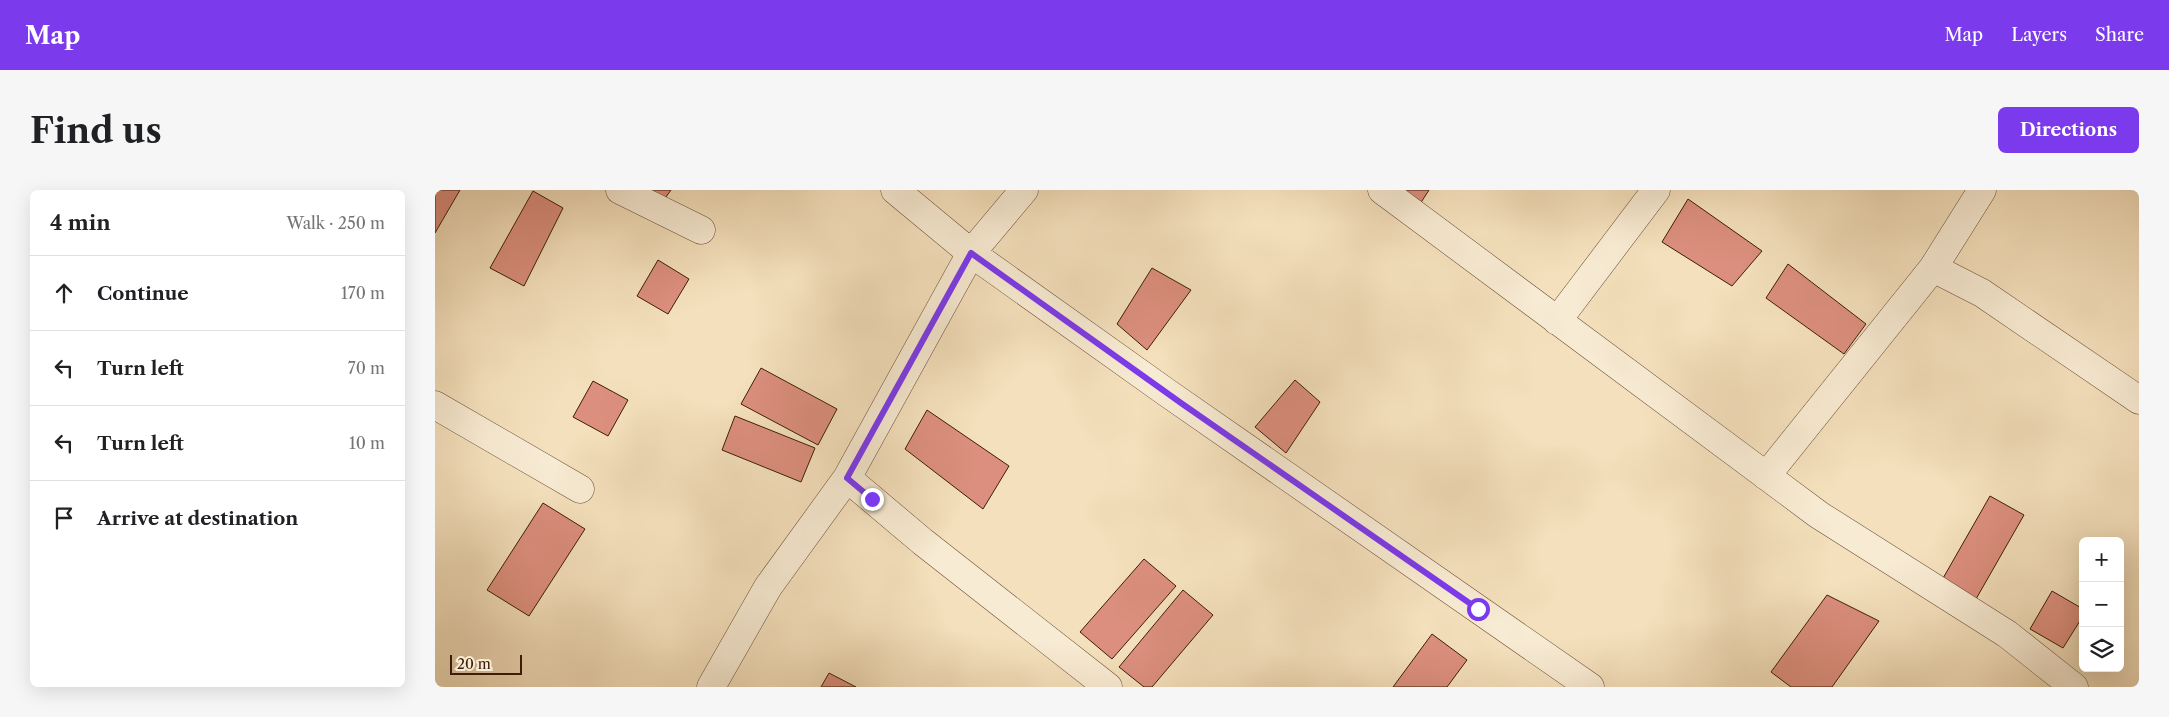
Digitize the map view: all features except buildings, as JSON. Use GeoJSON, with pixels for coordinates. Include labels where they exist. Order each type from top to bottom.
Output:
{"type":"FeatureCollection","features":[{"type":"Feature","properties":{"kind":"street"},"geometry":{"type":"LineString","coordinates":[[620,190],[701,230]]}},
{"type":"Feature","properties":{"kind":"street"},"geometry":{"type":"LineString","coordinates":[[895,190],[971,253],[1198,415],[1590,687]]}},
{"type":"Feature","properties":{"kind":"street"},"geometry":{"type":"LineString","coordinates":[[711,687],[769,587],[847,478],[971,253],[1024,190]]}},
{"type":"Feature","properties":{"kind":"street"},"geometry":{"type":"LineString","coordinates":[[1382,190],[1819,515],[2007,634],[2074,687]]}},
{"type":"Feature","properties":{"kind":"street"},"geometry":{"type":"LineString","coordinates":[[1557,321],[1656,190]]}},
{"type":"Feature","properties":{"kind":"street"},"geometry":{"type":"LineString","coordinates":[[1766,476],[1933,268],[1982,190]]}},
{"type":"Feature","properties":{"kind":"street"},"geometry":{"type":"LineString","coordinates":[[1933,268],[1982,293],[2139,400]]}},
{"type":"Feature","properties":{"kind":"street"},"geometry":{"type":"LineString","coordinates":[[435,405],[581,489]]}},
{"type":"Feature","properties":{"kind":"street"},"geometry":{"type":"LineString","coordinates":[[847,478],[931,548],[1108,687]]}},
{"type":"Feature","properties":{"kind":"route"},"geometry":{"type":"LineString","coordinates":[[872,499],[847,478],[971,253],[1181,403],[1478,609]]}}]}
